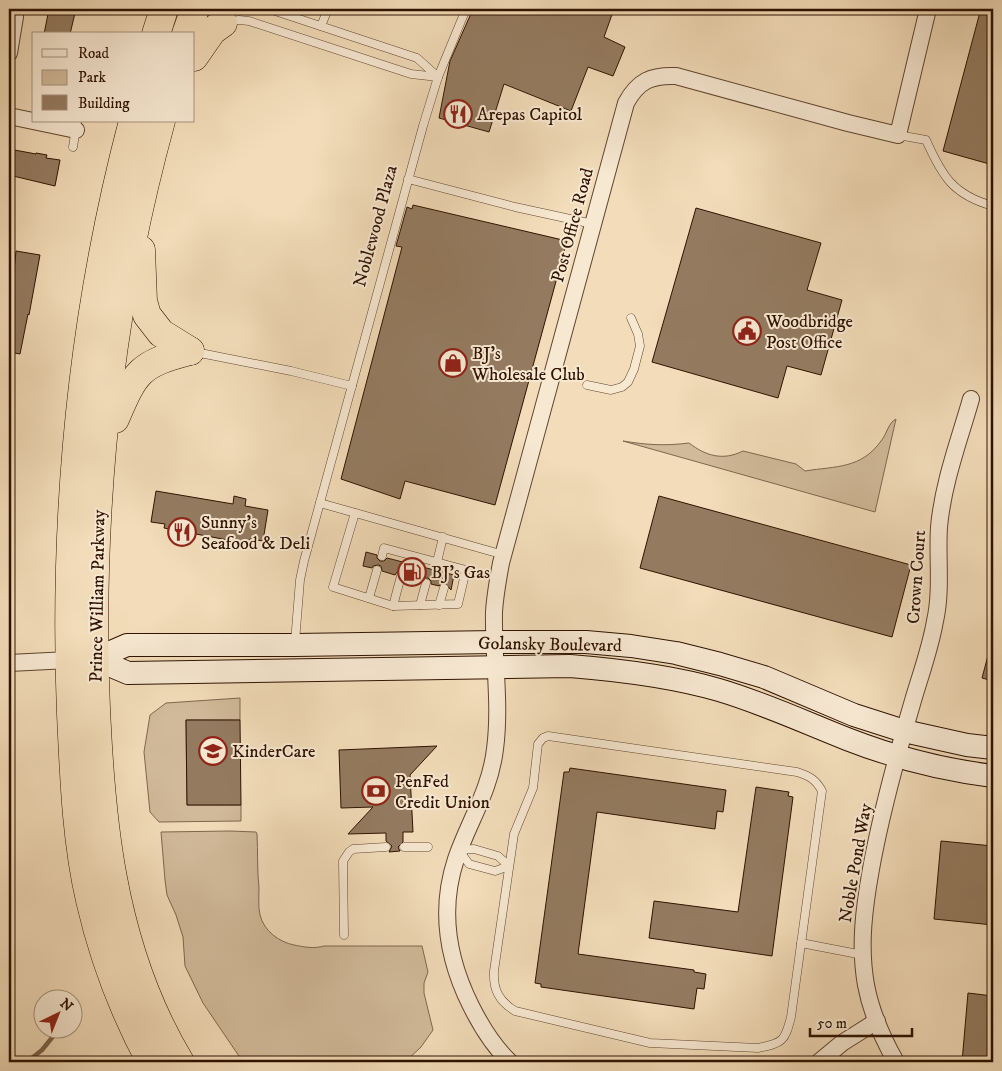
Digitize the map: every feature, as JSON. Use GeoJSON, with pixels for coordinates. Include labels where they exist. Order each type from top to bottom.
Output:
{"type":"FeatureCollection","features":[{"type":"Feature","properties":{"kind":"highway"},"geometry":{"type":"LineString","coordinates":[[157,32],[164,9]]}},
{"type":"Feature","properties":{"kind":"highway"},"geometry":{"type":"LineString","coordinates":[[187,32],[195,9]]}},
{"type":"Feature","properties":{"kind":"highway"},"geometry":{"type":"LineString","coordinates":[[195,56],[212,31],[223,23]]}},
{"type":"Feature","properties":{"kind":"highway","name":"Prince William Parkway"},"geometry":{"type":"LineString","coordinates":[[133,122],[98,284],[83,387],[69,572],[82,659],[97,736],[101,800],[107,852],[117,904],[126,939],[141,981],[155,1014],[180,1062]]}},
{"type":"Feature","properties":{"kind":"highway","name":"Prince William Parkway"},"geometry":{"type":"LineString","coordinates":[[152,1062],[127,1012],[98,932],[82,856],[77,808],[82,659],[96,540],[103,446],[118,322],[138,216],[161,122]]}},
{"type":"Feature","properties":{"kind":"highway"},"geometry":{"type":"LineString","coordinates":[[138,216],[143,274],[143,301],[146,312],[161,332],[190,351]]}},
{"type":"Feature","properties":{"kind":"highway"},"geometry":{"type":"LineString","coordinates":[[103,446],[128,388],[138,375],[157,360],[190,351]]}},
{"type":"Feature","properties":{"kind":"street"},"geometry":{"type":"LineString","coordinates":[[9,53],[16,16],[14,9]]}},
{"type":"Feature","properties":{"kind":"street"},"geometry":{"type":"LineString","coordinates":[[898,135],[928,9]]}},
{"type":"Feature","properties":{"kind":"street","name":"Post Office Road"},"geometry":{"type":"LineString","coordinates":[[510,1062],[496,1047],[477,1017],[459,979],[449,945],[447,907],[450,883],[459,850],[480,804],[495,752],[498,709],[494,611],[496,590],[626,103],[632,92],[650,78],[662,75],[676,76],[898,135]]}},
{"type":"Feature","properties":{"kind":"street"},"geometry":{"type":"LineString","coordinates":[[9,116],[32,119]]}},
{"type":"Feature","properties":{"kind":"street"},"geometry":{"type":"LineString","coordinates":[[50,122],[77,126]]}},
{"type":"Feature","properties":{"kind":"street","name":"Crown Court"},"geometry":{"type":"LineString","coordinates":[[897,755],[928,656],[936,618],[939,587],[939,528],[943,500],[971,399]]}},
{"type":"Feature","properties":{"kind":"street","name":"Golansky Boulevard"},"geometry":{"type":"LineString","coordinates":[[82,659],[128,645],[586,642],[631,646],[720,664],[764,678],[854,715],[904,731],[967,745],[993,748]]}},
{"type":"Feature","properties":{"kind":"street"},"geometry":{"type":"LineString","coordinates":[[9,663],[82,659]]}},
{"type":"Feature","properties":{"kind":"street","name":"Golansky Boulevard"},"geometry":{"type":"LineString","coordinates":[[82,659],[128,673],[580,667],[630,672],[679,680],[718,690],[768,706],[848,740],[951,769],[993,776]]}},
{"type":"Feature","properties":{"kind":"street","name":"Noble Pond Way"},"geometry":{"type":"LineString","coordinates":[[896,1062],[877,1021],[866,986],[863,955],[864,910],[875,846],[897,755]]}},
{"type":"Feature","properties":{"kind":"street"},"geometry":{"type":"LineString","coordinates":[[819,1062],[842,1043],[877,1021]]}},
{"type":"Feature","properties":{"kind":"lane"},"geometry":{"type":"LineString","coordinates":[[269,9],[417,58],[438,77]]}},
{"type":"Feature","properties":{"kind":"lane"},"geometry":{"type":"LineString","coordinates":[[322,26],[328,9]]}},
{"type":"Feature","properties":{"kind":"lane","name":"Noblewood Plaza"},"geometry":{"type":"LineString","coordinates":[[295,645],[300,580],[304,561],[408,179],[438,77],[466,9]]}},
{"type":"Feature","properties":{"kind":"lane"},"geometry":{"type":"LineString","coordinates":[[223,23],[239,20],[249,21],[411,74],[438,77]]}},
{"type":"Feature","properties":{"kind":"lane"},"geometry":{"type":"LineString","coordinates":[[73,146],[77,126]]}},
{"type":"Feature","properties":{"kind":"lane"},"geometry":{"type":"LineString","coordinates":[[898,135],[926,140],[938,168],[957,190],[993,206]]}},
{"type":"Feature","properties":{"kind":"lane"},"geometry":{"type":"LineString","coordinates":[[408,179],[515,207],[593,224]]}},
{"type":"Feature","properties":{"kind":"lane"},"geometry":{"type":"LineString","coordinates":[[587,385],[612,390],[628,382],[634,369],[640,346],[638,334],[631,318]]}},
{"type":"Feature","properties":{"kind":"lane"},"geometry":{"type":"LineString","coordinates":[[190,351],[291,370],[352,386]]}},
{"type":"Feature","properties":{"kind":"lane"},"geometry":{"type":"LineString","coordinates":[[320,503],[504,555]]}},
{"type":"Feature","properties":{"kind":"lane"},"geometry":{"type":"LineString","coordinates":[[355,512],[333,587],[393,606],[458,604],[466,570],[448,570],[433,564],[406,558],[384,548],[382,556]]}},
{"type":"Feature","properties":{"kind":"lane"},"geometry":{"type":"LineString","coordinates":[[433,564],[443,537]]}},
{"type":"Feature","properties":{"kind":"lane"},"geometry":{"type":"LineString","coordinates":[[369,598],[378,570]]}},
{"type":"Feature","properties":{"kind":"lane"},"geometry":{"type":"LineString","coordinates":[[393,606],[401,576]]}},
{"type":"Feature","properties":{"kind":"lane"},"geometry":{"type":"LineString","coordinates":[[420,605],[426,583]]}},
{"type":"Feature","properties":{"kind":"lane"},"geometry":{"type":"LineString","coordinates":[[439,605],[444,588]]}},
{"type":"Feature","properties":{"kind":"lane"},"geometry":{"type":"LineString","coordinates":[[548,736],[809,775],[817,782],[822,791],[792,1017],[786,1036],[776,1045],[758,1048],[650,1043],[514,1011],[497,994],[493,982],[509,866],[514,834],[533,788],[538,744],[542,738],[548,736]]}},
{"type":"Feature","properties":{"kind":"lane"},"geometry":{"type":"LineString","coordinates":[[344,935],[343,861],[353,849],[386,847]]}},
{"type":"Feature","properties":{"kind":"lane"},"geometry":{"type":"LineString","coordinates":[[404,847],[428,847]]}},
{"type":"Feature","properties":{"kind":"lane"},"geometry":{"type":"LineString","coordinates":[[459,850],[474,849],[498,856],[509,866]]}},
{"type":"Feature","properties":{"kind":"lane"},"geometry":{"type":"LineString","coordinates":[[459,850],[469,864],[495,871],[509,866]]}},
{"type":"Feature","properties":{"kind":"lane"},"geometry":{"type":"LineString","coordinates":[[801,943],[863,955]]}},
{"type":"Feature","properties":{"kind":"green space"},"geometry":{"type":"Polygon","coordinates":[[[896,419],[875,512],[623,441],[656,445],[689,443],[715,456],[729,456],[743,451],[796,464],[805,471],[847,465],[865,457],[881,441],[891,423],[896,419]]]}},
{"type":"Feature","properties":{"kind":"green space"},"geometry":{"type":"Polygon","coordinates":[[[240,698],[240,720],[186,720],[187,805],[241,805],[241,821],[159,822],[150,812],[144,752],[150,715],[166,703],[240,698]]]}},
{"type":"Feature","properties":{"kind":"green space"},"geometry":{"type":"Polygon","coordinates":[[[161,832],[256,832],[259,912],[262,921],[269,931],[288,944],[309,947],[422,946],[428,972],[424,983],[424,993],[433,1030],[421,1047],[405,1062],[243,1062],[203,1003],[185,966],[183,937],[167,895],[161,832]]]}},
{"type":"Feature","properties":{"kind":"building"},"geometry":{"type":"Polygon","coordinates":[[[49,9],[76,9],[70,32],[44,32],[49,9]]]}},
{"type":"Feature","properties":{"kind":"building"},"geometry":{"type":"Polygon","coordinates":[[[473,9],[614,9],[604,37],[625,47],[613,76],[588,67],[571,111],[504,84],[489,132],[439,118],[450,61],[473,9]]]}},
{"type":"Feature","properties":{"kind":"building"},"geometry":{"type":"Polygon","coordinates":[[[980,12],[993,16],[993,165],[943,151],[980,12]]]}},
{"type":"Feature","properties":{"kind":"building"},"geometry":{"type":"Polygon","coordinates":[[[9,149],[47,155],[46,158],[60,160],[55,186],[9,175],[9,149]]]}},
{"type":"Feature","properties":{"kind":"building","name":"BJ's Wholesale Club"},"geometry":{"type":"Polygon","coordinates":[[[413,205],[567,241],[495,505],[405,481],[400,499],[341,479],[402,247],[396,246],[407,207],[412,209],[413,205]]]}},
{"type":"Feature","properties":{"kind":"building","name":"Woodbridge Post Office"},"geometry":{"type":"Polygon","coordinates":[[[696,208],[821,243],[807,290],[842,300],[821,375],[787,366],[778,398],[652,362],[696,208]]]}},
{"type":"Feature","properties":{"kind":"building"},"geometry":{"type":"Polygon","coordinates":[[[16,251],[40,255],[20,354],[9,352],[9,281],[11,281],[12,271],[14,271],[16,251]]]}},
{"type":"Feature","properties":{"kind":"building"},"geometry":{"type":"Polygon","coordinates":[[[156,491],[233,504],[234,496],[246,499],[245,506],[268,510],[263,541],[250,539],[249,544],[164,528],[165,524],[151,522],[156,491]]]}},
{"type":"Feature","properties":{"kind":"building"},"geometry":{"type":"Polygon","coordinates":[[[659,496],[911,565],[892,637],[640,568],[659,496]]]}},
{"type":"Feature","properties":{"kind":"building","name":"BJ's Gas"},"geometry":{"type":"Polygon","coordinates":[[[366,552],[377,555],[380,561],[384,561],[387,558],[454,575],[451,590],[445,583],[439,586],[431,584],[428,578],[424,578],[421,582],[406,578],[405,572],[402,570],[395,575],[382,571],[381,566],[378,565],[372,568],[363,566],[366,552]]]}},
{"type":"Feature","properties":{"kind":"building"},"geometry":{"type":"Polygon","coordinates":[[[990,648],[993,648],[993,681],[982,678],[990,648]]]}},
{"type":"Feature","properties":{"kind":"building","name":"KinderCare"},"geometry":{"type":"Polygon","coordinates":[[[186,720],[240,720],[241,805],[187,805],[186,720]]]}},
{"type":"Feature","properties":{"kind":"building","name":"PenFed Credit Union"},"geometry":{"type":"Polygon","coordinates":[[[437,746],[410,775],[413,832],[403,832],[403,842],[398,847],[400,851],[389,852],[392,846],[386,841],[386,833],[348,834],[373,807],[341,808],[339,750],[437,746]]]}},
{"type":"Feature","properties":{"kind":"building"},"geometry":{"type":"Polygon","coordinates":[[[570,768],[726,790],[723,812],[717,811],[715,829],[597,812],[578,954],[694,970],[694,972],[706,974],[704,989],[697,988],[694,1009],[541,987],[541,984],[535,983],[564,772],[569,772],[570,768]]]}},
{"type":"Feature","properties":{"kind":"building"},"geometry":{"type":"Polygon","coordinates":[[[756,787],[789,792],[788,796],[793,797],[772,956],[649,938],[654,901],[738,912],[756,787]]]}},
{"type":"Feature","properties":{"kind":"building"},"geometry":{"type":"Polygon","coordinates":[[[941,841],[993,846],[993,925],[934,919],[941,841]]]}},
{"type":"Feature","properties":{"kind":"building"},"geometry":{"type":"Polygon","coordinates":[[[968,993],[993,996],[993,1062],[962,1062],[968,993]]]}},
{"type":"Feature","properties":{"kind":"waterway"},"geometry":{"type":"LineString","coordinates":[[27,1062],[42,1050],[52,1038]]}},
{"type":"Feature","properties":{"kind":"place","name":"Arepas Capitol"},"geometry":{"type":"Point","coordinates":[458,114]}},
{"type":"Feature","properties":{"kind":"place","name":"Woodbridge Post Office"},"geometry":{"type":"Point","coordinates":[747,331]}},
{"type":"Feature","properties":{"kind":"place","name":"BJ's Wholesale Club"},"geometry":{"type":"Point","coordinates":[453,363]}},
{"type":"Feature","properties":{"kind":"place","name":"Sunny's Seafood & Deli"},"geometry":{"type":"Point","coordinates":[182,532]}},
{"type":"Feature","properties":{"kind":"place","name":"BJ's Gas"},"geometry":{"type":"Point","coordinates":[412,572]}},
{"type":"Feature","properties":{"kind":"place","name":"KinderCare"},"geometry":{"type":"Point","coordinates":[213,751]}},
{"type":"Feature","properties":{"kind":"place","name":"PenFed Credit Union"},"geometry":{"type":"Point","coordinates":[376,791]}}]}
